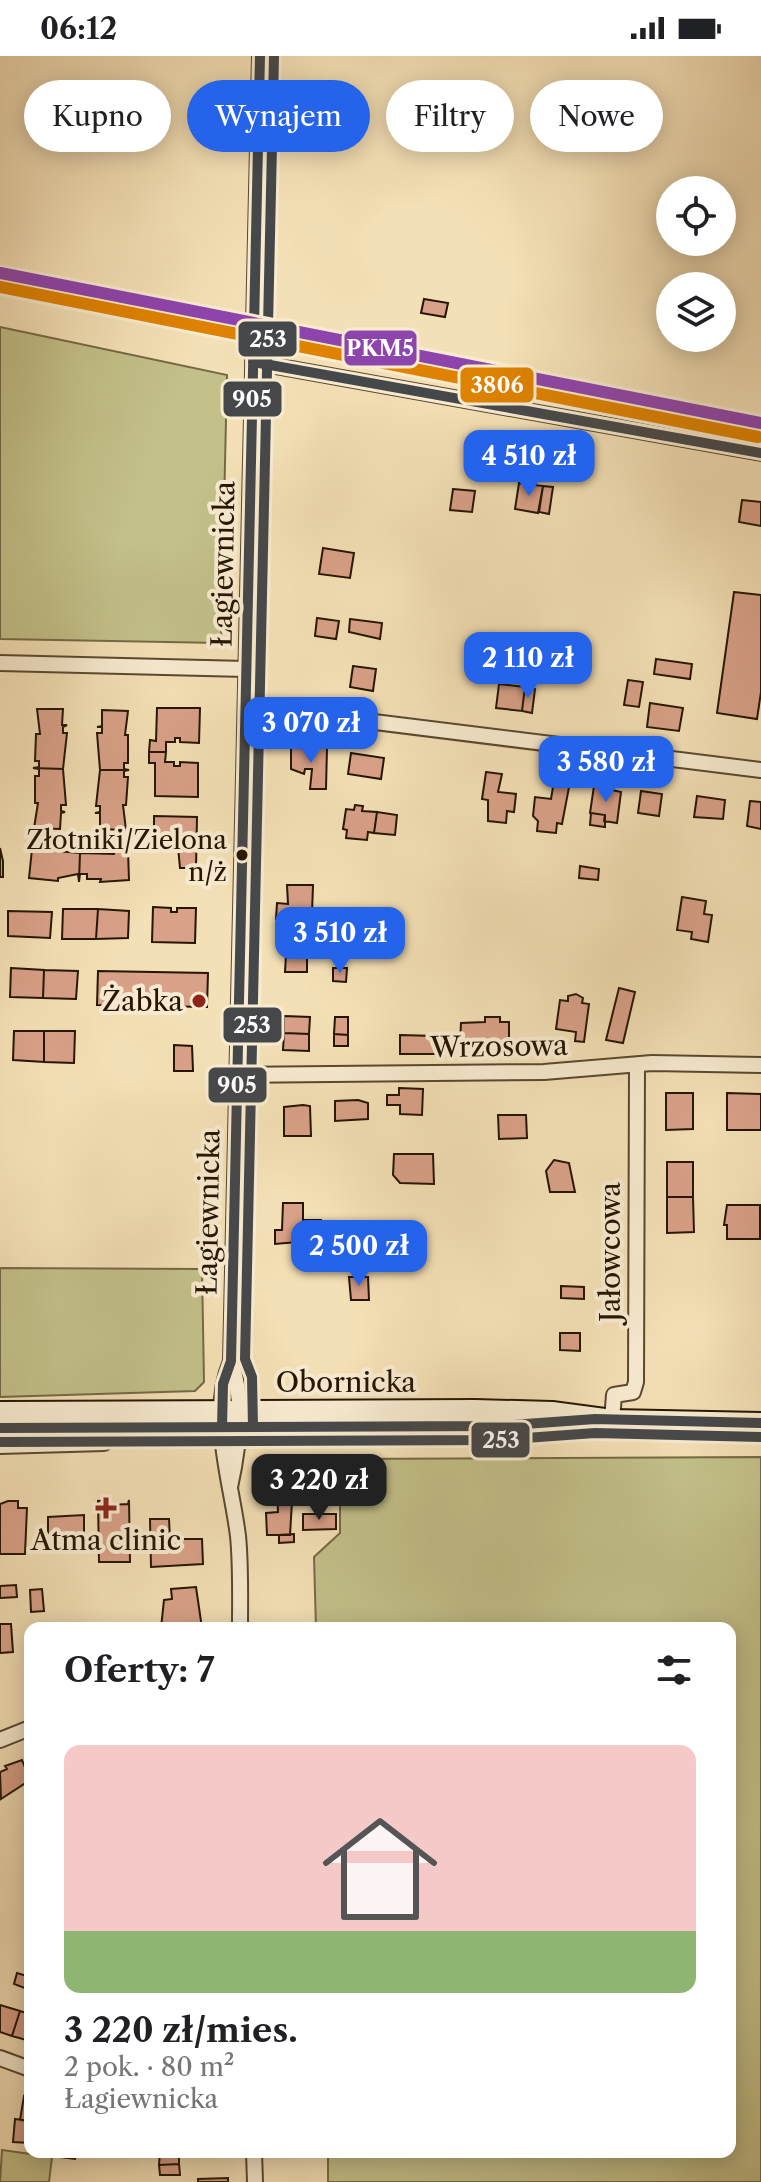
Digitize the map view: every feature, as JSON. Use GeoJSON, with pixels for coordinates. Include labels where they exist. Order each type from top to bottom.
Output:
{"type":"FeatureCollection","features":[{"type":"Feature","properties":{"kind":"main road","name":"Obornicka"},"geometry":{"type":"LineString","coordinates":[[0,1428],[475,1410],[552,1412],[604,1420],[761,1423]]}},
{"type":"Feature","properties":{"kind":"main road","name":"Obornicka"},"geometry":{"type":"LineString","coordinates":[[0,1412],[230,1419]]}},
{"type":"Feature","properties":{"kind":"street","name":"Łagiewnicka"},"geometry":{"type":"LineString","coordinates":[[240,1622],[240,1566],[230,1487],[230,1419],[224,1379],[231,1361],[260,56]]}},
{"type":"Feature","properties":{"kind":"street"},"geometry":{"type":"LineString","coordinates":[[253,362],[761,453]]}},
{"type":"Feature","properties":{"kind":"street"},"geometry":{"type":"LineString","coordinates":[[0,663],[246,669]]}},
{"type":"Feature","properties":{"kind":"street"},"geometry":{"type":"LineString","coordinates":[[246,706],[761,770]]}},
{"type":"Feature","properties":{"kind":"street","name":"Wrzosowa"},"geometry":{"type":"LineString","coordinates":[[237,1075],[544,1072],[637,1067],[652,1063],[761,1065]]}},
{"type":"Feature","properties":{"kind":"street","name":"Jałowcowa"},"geometry":{"type":"LineString","coordinates":[[604,1420],[614,1395],[633,1392],[636,1382],[637,1067]]}},
{"type":"Feature","properties":{"kind":"street"},"geometry":{"type":"LineString","coordinates":[[0,1446],[104,1443]]}},
{"type":"Feature","properties":{"kind":"street"},"geometry":{"type":"LineString","coordinates":[[0,1740],[24,1730]]}},
{"type":"Feature","properties":{"kind":"street"},"geometry":{"type":"LineString","coordinates":[[0,2058],[24,2067]]}},
{"type":"Feature","properties":{"kind":"street"},"geometry":{"type":"LineString","coordinates":[[254,2158],[255,2182]]}},
{"type":"Feature","properties":{"kind":"shaded area"},"geometry":{"type":"Polygon","coordinates":[[[0,327],[227,375],[221,643],[0,639],[0,327]]]}},
{"type":"Feature","properties":{"kind":"shaded area"},"geometry":{"type":"Polygon","coordinates":[[[0,1268],[202,1269],[204,1382],[195,1391],[0,1397],[0,1268]]]}},
{"type":"Feature","properties":{"kind":"shaded area"},"geometry":{"type":"Polygon","coordinates":[[[761,1457],[761,2182],[328,2182],[328,2158],[736,2158],[736,1622],[316,1622],[314,1557],[340,1533],[340,1459],[761,1457]]]}},
{"type":"Feature","properties":{"kind":"shaded area"},"geometry":{"type":"Polygon","coordinates":[[[2,2150],[24,2153],[24,2158],[52,2158],[49,2182],[0,2182],[2,2150]]]}},
{"type":"Feature","properties":{"kind":"building"},"geometry":{"type":"Polygon","coordinates":[[[424,299],[448,303],[445,317],[421,313],[424,299]]]}},
{"type":"Feature","properties":{"kind":"building"},"geometry":{"type":"Polygon","coordinates":[[[519,483],[543,486],[538,513],[515,509],[519,483]]]}},
{"type":"Feature","properties":{"kind":"building"},"geometry":{"type":"Polygon","coordinates":[[[543,486],[553,487],[549,514],[539,512],[543,486]]]}},
{"type":"Feature","properties":{"kind":"building"},"geometry":{"type":"Polygon","coordinates":[[[453,489],[475,491],[472,512],[450,510],[453,489]]]}},
{"type":"Feature","properties":{"kind":"building"},"geometry":{"type":"Polygon","coordinates":[[[742,500],[761,502],[761,526],[739,522],[742,500]]]}},
{"type":"Feature","properties":{"kind":"building"},"geometry":{"type":"Polygon","coordinates":[[[323,548],[354,553],[350,578],[319,574],[323,548]]]}},
{"type":"Feature","properties":{"kind":"building"},"geometry":{"type":"Polygon","coordinates":[[[734,592],[761,595],[761,692],[757,719],[717,713],[734,592]]]}},
{"type":"Feature","properties":{"kind":"building"},"geometry":{"type":"Polygon","coordinates":[[[317,618],[339,621],[336,639],[315,636],[317,618]]]}},
{"type":"Feature","properties":{"kind":"building"},"geometry":{"type":"Polygon","coordinates":[[[350,619],[382,623],[380,639],[349,632],[350,619]]]}},
{"type":"Feature","properties":{"kind":"building"},"geometry":{"type":"Polygon","coordinates":[[[656,659],[692,664],[690,679],[654,674],[656,659]]]}},
{"type":"Feature","properties":{"kind":"building"},"geometry":{"type":"Polygon","coordinates":[[[353,666],[376,669],[373,691],[350,687],[353,666]]]}},
{"type":"Feature","properties":{"kind":"building"},"geometry":{"type":"Polygon","coordinates":[[[628,680],[643,682],[639,707],[624,705],[628,680]]]}},
{"type":"Feature","properties":{"kind":"building"},"geometry":{"type":"Polygon","coordinates":[[[499,684],[525,687],[522,711],[496,708],[499,684]]]}},
{"type":"Feature","properties":{"kind":"building"},"geometry":{"type":"Polygon","coordinates":[[[525,687],[535,689],[532,713],[522,711],[525,687]]]}},
{"type":"Feature","properties":{"kind":"building"},"geometry":{"type":"Polygon","coordinates":[[[650,703],[683,708],[679,731],[647,727],[650,703]]]}},
{"type":"Feature","properties":{"kind":"building"},"geometry":{"type":"Polygon","coordinates":[[[157,708],[200,708],[199,743],[180,742],[180,738],[175,738],[175,742],[166,742],[166,752],[149,752],[150,740],[156,741],[157,708]]]}},
{"type":"Feature","properties":{"kind":"building"},"geometry":{"type":"Polygon","coordinates":[[[37,709],[63,709],[62,725],[67,725],[63,727],[63,733],[67,733],[63,769],[33,768],[39,767],[39,761],[35,761],[36,734],[40,734],[37,709]]]}},
{"type":"Feature","properties":{"kind":"building"},"geometry":{"type":"Polygon","coordinates":[[[102,710],[128,711],[125,735],[128,735],[128,763],[124,763],[124,769],[129,770],[100,770],[97,733],[102,733],[102,727],[97,727],[102,726],[102,710]]]}},
{"type":"Feature","properties":{"kind":"building"},"geometry":{"type":"Polygon","coordinates":[[[291,747],[317,750],[317,747],[327,747],[326,789],[310,789],[312,769],[305,769],[304,774],[291,769],[291,747]]]}},
{"type":"Feature","properties":{"kind":"building"},"geometry":{"type":"Polygon","coordinates":[[[149,752],[166,752],[165,762],[174,762],[174,766],[180,766],[180,762],[198,763],[198,797],[155,796],[155,763],[149,763],[149,752]]]}},
{"type":"Feature","properties":{"kind":"building"},"geometry":{"type":"Polygon","coordinates":[[[351,753],[384,758],[381,779],[348,774],[351,753]]]}},
{"type":"Feature","properties":{"kind":"building"},"geometry":{"type":"Polygon","coordinates":[[[33,768],[63,769],[66,805],[61,805],[61,811],[65,812],[61,813],[60,829],[34,828],[38,803],[35,803],[35,776],[39,776],[39,769],[33,768]]]}},
{"type":"Feature","properties":{"kind":"building"},"geometry":{"type":"Polygon","coordinates":[[[100,770],[129,770],[124,771],[124,777],[128,777],[126,805],[123,805],[126,830],[100,829],[100,813],[95,813],[100,812],[100,806],[96,806],[100,770]]]}},
{"type":"Feature","properties":{"kind":"building"},"geometry":{"type":"Polygon","coordinates":[[[486,772],[502,774],[498,792],[516,794],[514,812],[507,811],[506,823],[488,821],[488,800],[482,799],[486,772]]]}},
{"type":"Feature","properties":{"kind":"building"},"geometry":{"type":"Polygon","coordinates":[[[554,781],[570,782],[562,824],[557,823],[556,833],[537,831],[538,821],[533,816],[535,797],[551,799],[554,781]]]}},
{"type":"Feature","properties":{"kind":"building"},"geometry":{"type":"Polygon","coordinates":[[[594,786],[621,792],[617,823],[604,821],[605,815],[590,813],[594,786]]]}},
{"type":"Feature","properties":{"kind":"building"},"geometry":{"type":"Polygon","coordinates":[[[641,791],[662,794],[659,816],[638,813],[641,791]]]}},
{"type":"Feature","properties":{"kind":"building"},"geometry":{"type":"Polygon","coordinates":[[[697,796],[725,800],[723,819],[694,817],[697,796]]]}},
{"type":"Feature","properties":{"kind":"building"},"geometry":{"type":"Polygon","coordinates":[[[750,801],[761,802],[761,829],[747,826],[750,801]]]}},
{"type":"Feature","properties":{"kind":"building"},"geometry":{"type":"Polygon","coordinates":[[[355,805],[363,806],[362,811],[377,812],[374,833],[368,832],[367,840],[346,838],[347,830],[343,829],[346,809],[354,810],[355,805]]]}},
{"type":"Feature","properties":{"kind":"building"},"geometry":{"type":"Polygon","coordinates":[[[377,812],[397,815],[395,835],[374,833],[377,812]]]}},
{"type":"Feature","properties":{"kind":"building"},"geometry":{"type":"Polygon","coordinates":[[[591,813],[605,815],[605,827],[590,825],[591,813]]]}},
{"type":"Feature","properties":{"kind":"building"},"geometry":{"type":"Polygon","coordinates":[[[154,816],[197,817],[196,868],[180,868],[178,847],[154,850],[154,816]]]}},
{"type":"Feature","properties":{"kind":"building"},"geometry":{"type":"Polygon","coordinates":[[[0,848],[3,861],[3,877],[0,877],[0,848]]]}},
{"type":"Feature","properties":{"kind":"building"},"geometry":{"type":"Polygon","coordinates":[[[32,849],[80,853],[79,882],[78,874],[58,878],[58,881],[29,878],[32,849]]]}},
{"type":"Feature","properties":{"kind":"building"},"geometry":{"type":"Polygon","coordinates":[[[115,850],[128,851],[129,880],[100,882],[101,879],[87,879],[87,874],[80,874],[79,882],[80,853],[114,854],[115,850]]]}},
{"type":"Feature","properties":{"kind":"building"},"geometry":{"type":"Polygon","coordinates":[[[580,866],[599,869],[598,880],[579,878],[580,866]]]}},
{"type":"Feature","properties":{"kind":"building"},"geometry":{"type":"Polygon","coordinates":[[[287,885],[313,885],[312,914],[317,913],[317,936],[286,935],[286,919],[276,919],[277,903],[288,904],[287,885]]]}},
{"type":"Feature","properties":{"kind":"building"},"geometry":{"type":"Polygon","coordinates":[[[682,897],[706,901],[704,914],[712,915],[708,942],[691,939],[692,932],[677,930],[682,897]]]}},
{"type":"Feature","properties":{"kind":"building"},"geometry":{"type":"Polygon","coordinates":[[[153,907],[171,908],[171,912],[177,912],[177,908],[196,908],[195,943],[152,942],[153,907]]]}},
{"type":"Feature","properties":{"kind":"building"},"geometry":{"type":"Polygon","coordinates":[[[63,909],[98,909],[96,939],[62,939],[63,909]]]}},
{"type":"Feature","properties":{"kind":"building"},"geometry":{"type":"Polygon","coordinates":[[[98,909],[129,911],[128,938],[96,939],[98,909]]]}},
{"type":"Feature","properties":{"kind":"building"},"geometry":{"type":"Polygon","coordinates":[[[8,911],[52,912],[50,938],[8,936],[8,911]]]}},
{"type":"Feature","properties":{"kind":"building"},"geometry":{"type":"Polygon","coordinates":[[[286,955],[307,956],[307,972],[285,972],[286,955]]]}},
{"type":"Feature","properties":{"kind":"building"},"geometry":{"type":"Polygon","coordinates":[[[11,968],[44,970],[43,998],[10,997],[11,968]]]}},
{"type":"Feature","properties":{"kind":"building"},"geometry":{"type":"Polygon","coordinates":[[[333,968],[347,968],[346,982],[333,981],[333,968]]]}},
{"type":"Feature","properties":{"kind":"building"},"geometry":{"type":"Polygon","coordinates":[[[44,970],[78,971],[76,999],[43,998],[44,970]]]}},
{"type":"Feature","properties":{"kind":"building"},"geometry":{"type":"Polygon","coordinates":[[[98,971],[208,973],[207,1007],[97,1005],[98,971]]]}},
{"type":"Feature","properties":{"kind":"building"},"geometry":{"type":"Polygon","coordinates":[[[619,988],[635,992],[623,1043],[606,1040],[619,988]]]}},
{"type":"Feature","properties":{"kind":"building"},"geometry":{"type":"Polygon","coordinates":[[[576,994],[583,998],[582,1003],[589,1004],[584,1042],[575,1041],[576,1032],[556,1029],[560,1000],[568,1001],[568,996],[576,994]]]}},
{"type":"Feature","properties":{"kind":"building"},"geometry":{"type":"Polygon","coordinates":[[[284,1016],[310,1017],[309,1034],[284,1033],[284,1016]]]}},
{"type":"Feature","properties":{"kind":"building"},"geometry":{"type":"Polygon","coordinates":[[[335,1017],[348,1017],[348,1035],[334,1034],[335,1017]]]}},
{"type":"Feature","properties":{"kind":"building"},"geometry":{"type":"Polygon","coordinates":[[[485,1017],[500,1017],[500,1022],[509,1022],[509,1043],[460,1042],[461,1023],[485,1022],[485,1017]]]}},
{"type":"Feature","properties":{"kind":"building"},"geometry":{"type":"Polygon","coordinates":[[[14,1031],[44,1031],[44,1062],[13,1060],[14,1031]]]}},
{"type":"Feature","properties":{"kind":"building"},"geometry":{"type":"Polygon","coordinates":[[[44,1031],[75,1031],[74,1063],[44,1062],[44,1031]]]}},
{"type":"Feature","properties":{"kind":"building"},"geometry":{"type":"Polygon","coordinates":[[[284,1033],[309,1034],[309,1051],[283,1050],[284,1033]]]}},
{"type":"Feature","properties":{"kind":"building"},"geometry":{"type":"Polygon","coordinates":[[[334,1034],[348,1035],[348,1046],[334,1046],[334,1034]]]}},
{"type":"Feature","properties":{"kind":"building"},"geometry":{"type":"Polygon","coordinates":[[[400,1035],[435,1036],[435,1054],[400,1054],[400,1035]]]}},
{"type":"Feature","properties":{"kind":"building"},"geometry":{"type":"Polygon","coordinates":[[[174,1045],[192,1046],[193,1071],[174,1071],[174,1045]]]}},
{"type":"Feature","properties":{"kind":"building"},"geometry":{"type":"Polygon","coordinates":[[[399,1088],[423,1089],[422,1115],[400,1114],[400,1105],[387,1105],[387,1095],[399,1095],[399,1088]]]}},
{"type":"Feature","properties":{"kind":"building"},"geometry":{"type":"Polygon","coordinates":[[[666,1093],[693,1093],[693,1129],[666,1130],[666,1093]]]}},
{"type":"Feature","properties":{"kind":"building"},"geometry":{"type":"Polygon","coordinates":[[[727,1093],[761,1094],[761,1130],[727,1130],[727,1093]]]}},
{"type":"Feature","properties":{"kind":"building"},"geometry":{"type":"Polygon","coordinates":[[[335,1101],[368,1103],[368,1119],[335,1121],[335,1101]]]}},
{"type":"Feature","properties":{"kind":"building"},"geometry":{"type":"Polygon","coordinates":[[[310,1106],[311,1136],[284,1136],[284,1107],[310,1106]]]}},
{"type":"Feature","properties":{"kind":"building"},"geometry":{"type":"Polygon","coordinates":[[[498,1115],[526,1115],[527,1138],[499,1139],[498,1115]]]}},
{"type":"Feature","properties":{"kind":"building"},"geometry":{"type":"Polygon","coordinates":[[[394,1154],[433,1154],[434,1184],[400,1183],[393,1175],[394,1154]]]}},
{"type":"Feature","properties":{"kind":"building"},"geometry":{"type":"Polygon","coordinates":[[[554,1160],[569,1163],[575,1192],[550,1192],[546,1171],[554,1160]]]}},
{"type":"Feature","properties":{"kind":"building"},"geometry":{"type":"Polygon","coordinates":[[[667,1162],[693,1162],[693,1197],[667,1197],[667,1162]]]}},
{"type":"Feature","properties":{"kind":"building"},"geometry":{"type":"Polygon","coordinates":[[[667,1197],[693,1197],[694,1232],[667,1233],[667,1197]]]}},
{"type":"Feature","properties":{"kind":"building"},"geometry":{"type":"Polygon","coordinates":[[[283,1203],[303,1203],[303,1220],[321,1220],[321,1240],[275,1244],[275,1230],[282,1230],[283,1203]]]}},
{"type":"Feature","properties":{"kind":"building"},"geometry":{"type":"Polygon","coordinates":[[[727,1205],[760,1205],[760,1239],[727,1239],[727,1225],[724,1225],[727,1205]]]}},
{"type":"Feature","properties":{"kind":"building"},"geometry":{"type":"Polygon","coordinates":[[[349,1277],[368,1277],[369,1300],[351,1300],[349,1277]]]}},
{"type":"Feature","properties":{"kind":"building"},"geometry":{"type":"Polygon","coordinates":[[[561,1286],[584,1287],[584,1299],[561,1298],[561,1286]]]}},
{"type":"Feature","properties":{"kind":"building"},"geometry":{"type":"Polygon","coordinates":[[[560,1333],[580,1333],[580,1351],[560,1350],[560,1333]]]}},
{"type":"Feature","properties":{"kind":"building"},"geometry":{"type":"Polygon","coordinates":[[[293,1485],[290,1535],[267,1535],[266,1513],[278,1512],[277,1486],[293,1485]]]}},
{"type":"Feature","properties":{"kind":"building"},"geometry":{"type":"Polygon","coordinates":[[[109,1500],[109,1505],[128,1504],[129,1500],[130,1562],[99,1562],[98,1501],[109,1500]]]}},
{"type":"Feature","properties":{"kind":"building"},"geometry":{"type":"Polygon","coordinates":[[[18,1501],[18,1508],[27,1508],[25,1554],[0,1554],[0,1504],[18,1501]]]}},
{"type":"Feature","properties":{"kind":"building"},"geometry":{"type":"Polygon","coordinates":[[[303,1514],[336,1514],[336,1529],[303,1530],[303,1514]]]}},
{"type":"Feature","properties":{"kind":"building"},"geometry":{"type":"Polygon","coordinates":[[[84,1515],[84,1547],[48,1548],[48,1517],[84,1515]]]}},
{"type":"Feature","properties":{"kind":"building"},"geometry":{"type":"Polygon","coordinates":[[[150,1519],[169,1519],[170,1539],[202,1539],[203,1564],[151,1567],[150,1519]]]}},
{"type":"Feature","properties":{"kind":"building"},"geometry":{"type":"Polygon","coordinates":[[[294,1534],[294,1542],[279,1543],[279,1535],[294,1534]]]}},
{"type":"Feature","properties":{"kind":"building"},"geometry":{"type":"Polygon","coordinates":[[[16,1585],[17,1597],[0,1598],[0,1586],[16,1585]]]}},
{"type":"Feature","properties":{"kind":"building"},"geometry":{"type":"Polygon","coordinates":[[[196,1587],[201,1622],[162,1622],[164,1600],[172,1599],[171,1589],[196,1587]]]}},
{"type":"Feature","properties":{"kind":"building"},"geometry":{"type":"Polygon","coordinates":[[[42,1589],[44,1611],[31,1612],[30,1590],[42,1589]]]}},
{"type":"Feature","properties":{"kind":"building"},"geometry":{"type":"Polygon","coordinates":[[[0,1624],[11,1624],[13,1652],[0,1653],[0,1624]]]}},
{"type":"Feature","properties":{"kind":"building"},"geometry":{"type":"Polygon","coordinates":[[[22,1760],[24,1784],[1,1799],[0,1772],[7,1769],[5,1766],[22,1760]]]}},
{"type":"Feature","properties":{"kind":"building"},"geometry":{"type":"Polygon","coordinates":[[[17,1973],[24,1975],[24,1988],[14,1984],[17,1973]]]}},
{"type":"Feature","properties":{"kind":"building"},"geometry":{"type":"Polygon","coordinates":[[[0,2005],[20,2011],[12,2036],[0,2032],[0,2005]]]}},
{"type":"Feature","properties":{"kind":"building"},"geometry":{"type":"Polygon","coordinates":[[[20,2011],[24,2012],[24,2039],[12,2036],[20,2011]]]}},
{"type":"Feature","properties":{"kind":"building"},"geometry":{"type":"Polygon","coordinates":[[[24,2096],[24,2120],[20,2120],[24,2096]]]}},
{"type":"Feature","properties":{"kind":"building"},"geometry":{"type":"Polygon","coordinates":[[[15,2119],[24,2120],[24,2143],[13,2142],[15,2119]]]}},
{"type":"Feature","properties":{"kind":"building"},"geometry":{"type":"Polygon","coordinates":[[[160,2158],[179,2158],[179,2164],[159,2165],[160,2158]]]}},
{"type":"Feature","properties":{"kind":"building"},"geometry":{"type":"Polygon","coordinates":[[[179,2164],[180,2175],[160,2175],[159,2165],[179,2164]]]}},
{"type":"Feature","properties":{"kind":"building"},"geometry":{"type":"Polygon","coordinates":[[[228,2178],[228,2182],[198,2182],[198,2179],[228,2178]]]}},
{"type":"Feature","properties":{"kind":"transit line","name":"905"},"geometry":{"type":"LineString","coordinates":[[222,1427],[223,1384],[231,1361],[260,56]]}},
{"type":"Feature","properties":{"kind":"transit line","name":"253"},"geometry":{"type":"LineString","coordinates":[[253,1427],[252,1377],[245,1359],[274,56]]}},
{"type":"Feature","properties":{"kind":"transit line","name":"PKM5"},"geometry":{"type":"LineString","coordinates":[[0,273],[761,423]]}},
{"type":"Feature","properties":{"kind":"transit line","name":"3806"},"geometry":{"type":"LineString","coordinates":[[0,287],[758,437]]}},
{"type":"Feature","properties":{"kind":"transit line","name":"905"},"geometry":{"type":"LineString","coordinates":[[253,362],[761,453]]}},
{"type":"Feature","properties":{"kind":"transit line","name":"905"},"geometry":{"type":"LineString","coordinates":[[0,1428],[499,1426],[595,1419],[761,1423]]}},
{"type":"Feature","properties":{"kind":"transit line","name":"253"},"geometry":{"type":"LineString","coordinates":[[0,1442],[499,1440],[595,1433],[761,1437]]}},
{"type":"Feature","properties":{"kind":"place","name":"Złotniki/Zielona n/ż"},"geometry":{"type":"Point","coordinates":[242,855]}},
{"type":"Feature","properties":{"kind":"place","name":"Żabka"},"geometry":{"type":"Point","coordinates":[199,1001]}},
{"type":"Feature","properties":{"kind":"place","name":"Atma clinic"},"geometry":{"type":"Point","coordinates":[106,1508]}}]}
